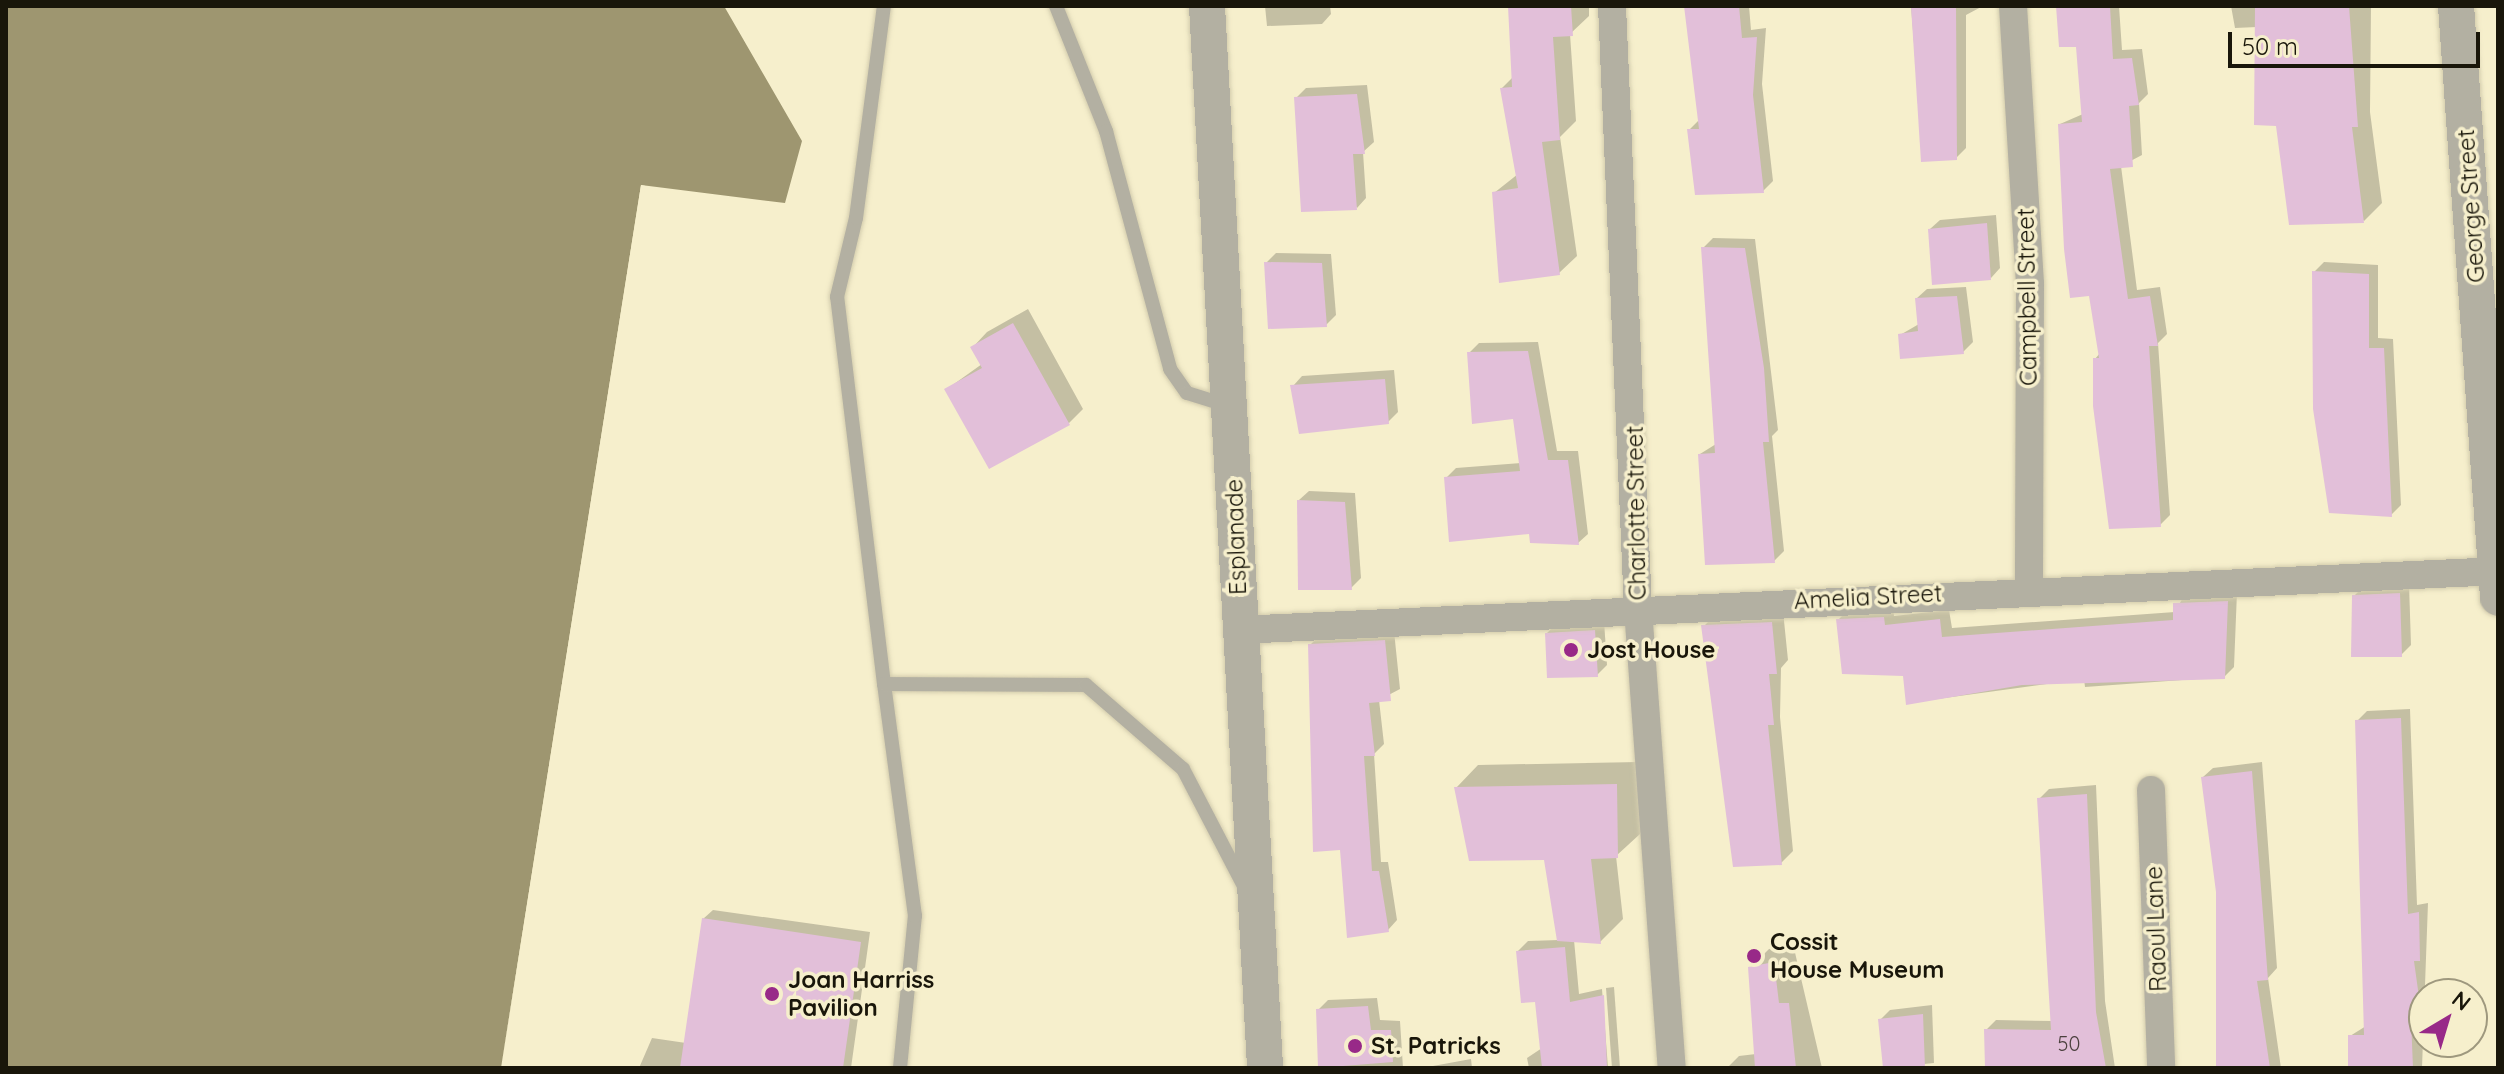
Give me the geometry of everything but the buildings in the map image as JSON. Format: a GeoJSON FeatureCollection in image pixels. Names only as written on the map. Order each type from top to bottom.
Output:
{"type":"FeatureCollection","features":[{"type":"Feature","properties":{"kind":"street","name":"Esplanade"},"geometry":{"type":"LineString","coordinates":[[1207,6],[1265,1068]]}},
{"type":"Feature","properties":{"kind":"street","name":"Charlotte Street"},"geometry":{"type":"LineString","coordinates":[[1612,6],[1638,609],[1672,1068]]}},
{"type":"Feature","properties":{"kind":"street","name":"Campbell Street"},"geometry":{"type":"LineString","coordinates":[[2013,6],[2030,284],[2029,589]]}},
{"type":"Feature","properties":{"kind":"street","name":"George Street"},"geometry":{"type":"LineString","coordinates":[[2456,6],[2498,580]]}},
{"type":"Feature","properties":{"kind":"street","name":"Amelia Street"},"geometry":{"type":"LineString","coordinates":[[1239,630],[2029,589],[2498,580]]}},
{"type":"Feature","properties":{"kind":"street","name":"Raoul Lane"},"geometry":{"type":"LineString","coordinates":[[2151,790],[2161,1068]]}},
{"type":"Feature","properties":{"kind":"lane"},"geometry":{"type":"LineString","coordinates":[[884,6],[856,218],[837,297],[915,916],[900,1068]]}},
{"type":"Feature","properties":{"kind":"lane"},"geometry":{"type":"LineString","coordinates":[[1056,6],[1106,131],[1170,369],[1187,393],[1215,407],[1231,406]]}},
{"type":"Feature","properties":{"kind":"lane"},"geometry":{"type":"LineString","coordinates":[[884,684],[1086,685],[1183,769],[1257,912]]}},
{"type":"Feature","properties":{"kind":"shaded area"},"geometry":{"type":"Polygon","coordinates":[[[6,6],[724,6],[802,141],[785,203],[641,185],[501,1068],[6,1068],[6,6]]]}},
{"type":"Feature","properties":{"kind":"pier"},"geometry":{"type":"Polygon","coordinates":[[[641,185],[686,195],[645,189],[501,1068],[641,185]]]}},
{"type":"Feature","properties":{"kind":"place","name":"Jost House"},"geometry":{"type":"Point","coordinates":[1571,650]}},
{"type":"Feature","properties":{"kind":"place","name":"Cossit House Museum"},"geometry":{"type":"Point","coordinates":[1754,956]}},
{"type":"Feature","properties":{"kind":"place","name":"Joan Harriss Pavilion"},"geometry":{"type":"Point","coordinates":[772,994]}},
{"type":"Feature","properties":{"kind":"place","name":"St. Patricks"},"geometry":{"type":"Point","coordinates":[1355,1046]}}]}
